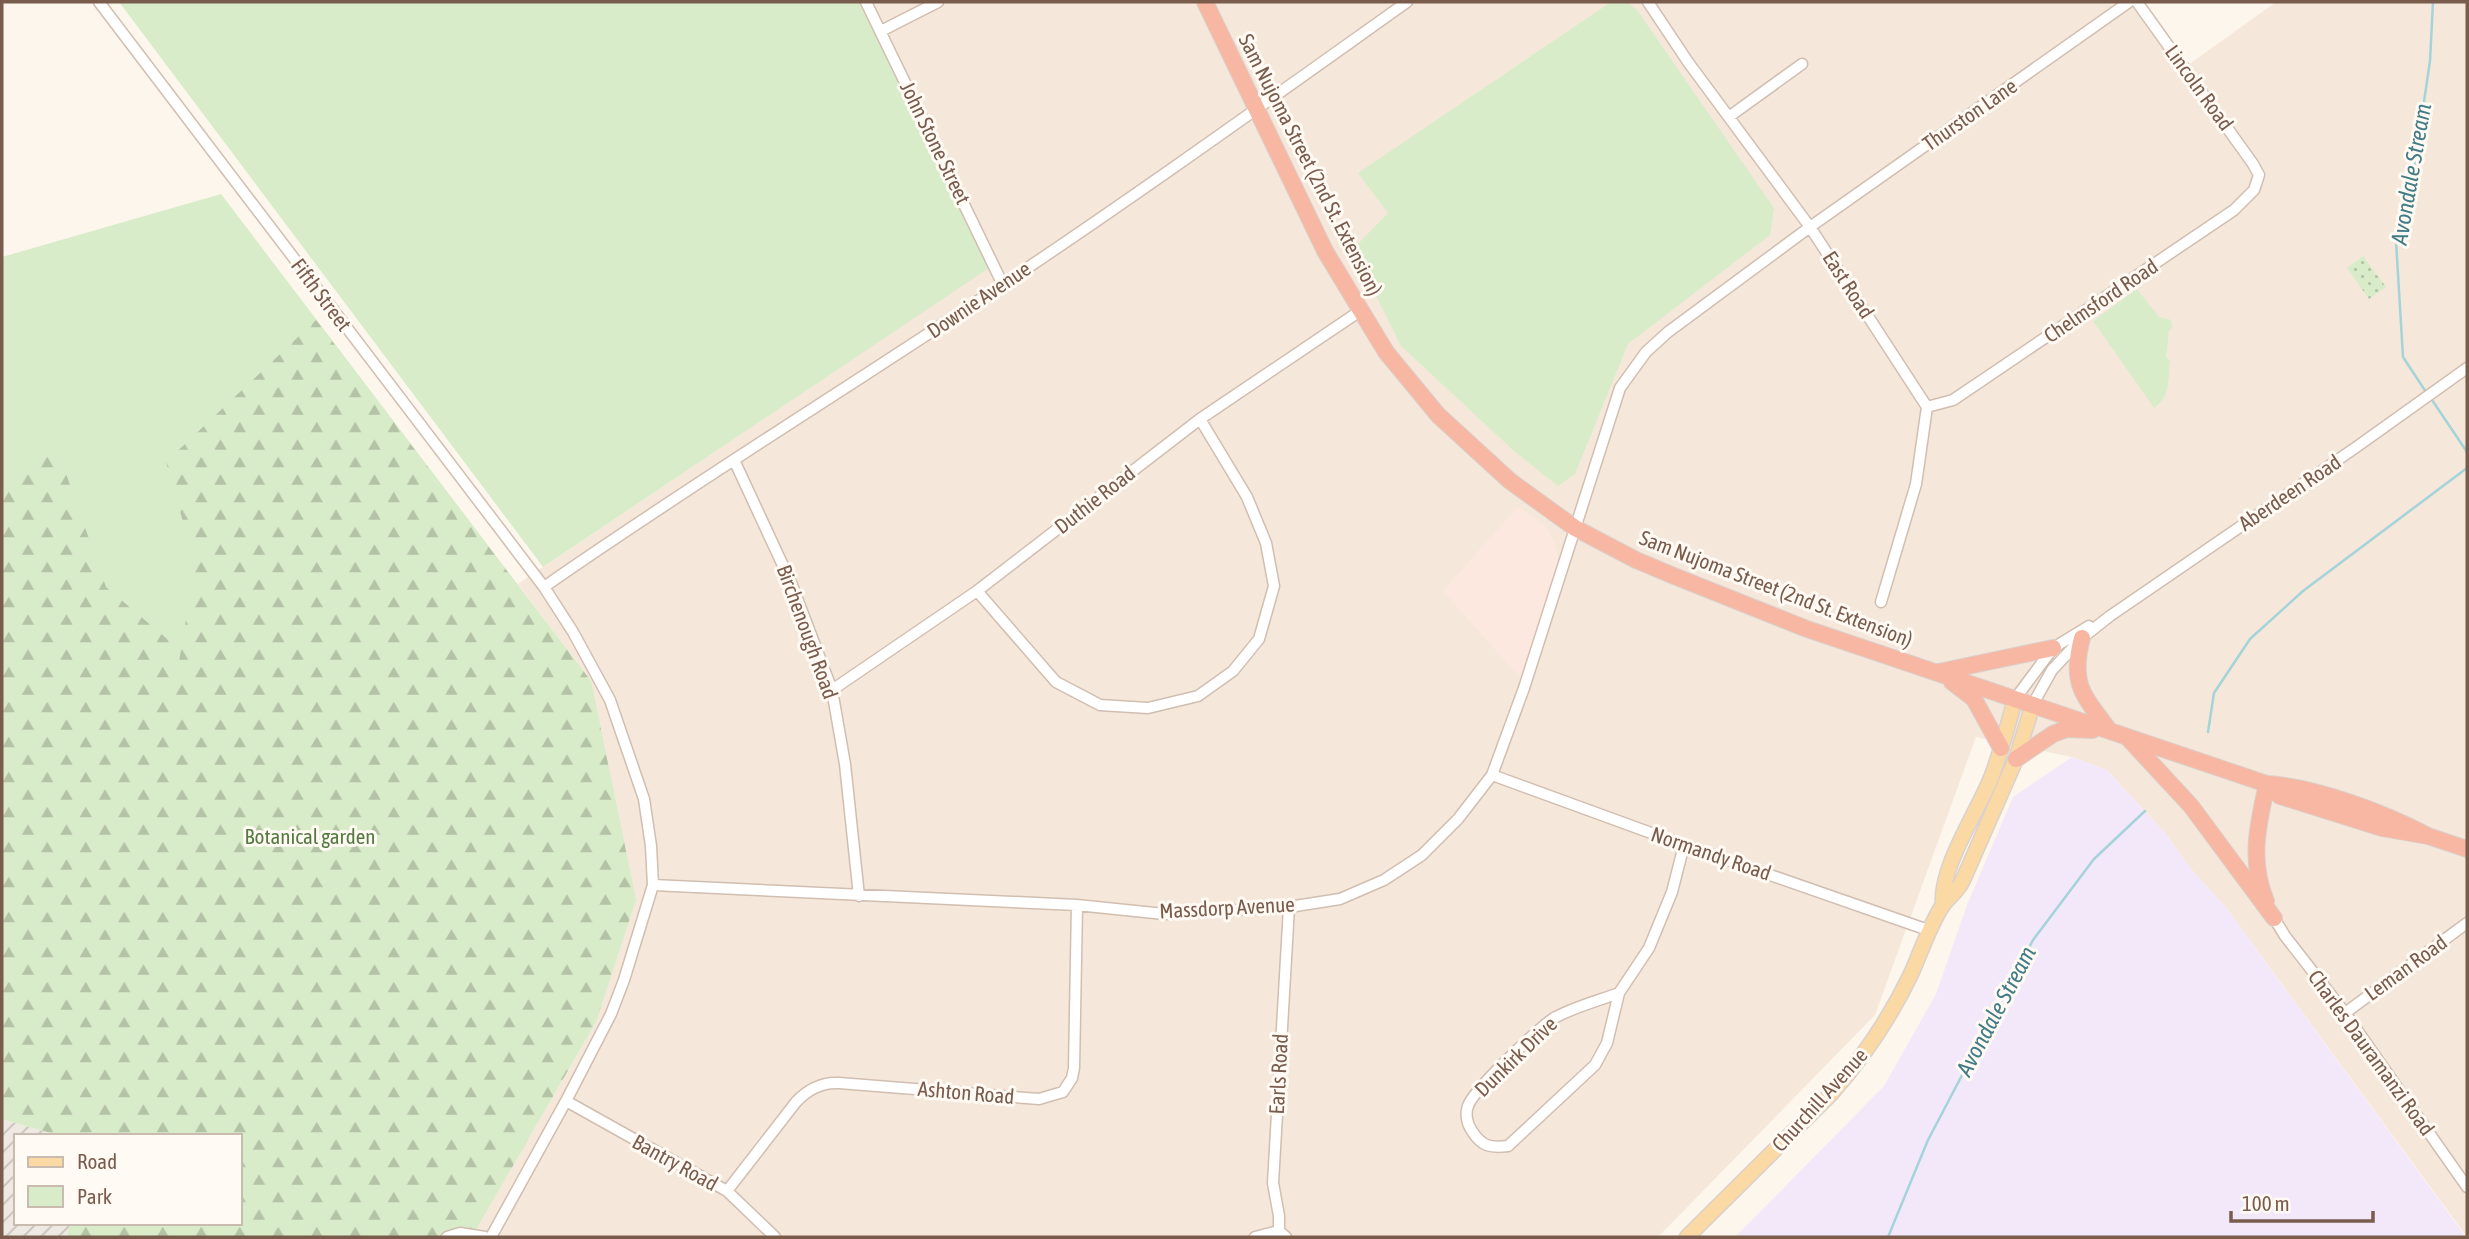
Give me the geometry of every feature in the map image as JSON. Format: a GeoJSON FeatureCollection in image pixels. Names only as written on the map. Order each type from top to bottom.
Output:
{"type":"FeatureCollection","features":[{"type":"Feature","properties":{"kind":"highway","name":"Sam Nujoma Street (2nd St. Extension)"},"geometry":{"type":"LineString","coordinates":[[1205,2],[1325,251],[1386,352],[1438,415],[1510,481],[1575,528],[1636,560],[1807,629],[2267,784],[2280,796],[2382,828],[2428,836],[2467,849]]}},
{"type":"Feature","properties":{"kind":"highway"},"geometry":{"type":"LineString","coordinates":[[2082,638],[2076,663],[2080,686],[2085,698],[2109,730]]}},
{"type":"Feature","properties":{"kind":"highway"},"geometry":{"type":"LineString","coordinates":[[1938,672],[2053,648]]}},
{"type":"Feature","properties":{"kind":"highway"},"geometry":{"type":"LineString","coordinates":[[1938,672],[1974,699],[2001,748]]}},
{"type":"Feature","properties":{"kind":"highway"},"geometry":{"type":"LineString","coordinates":[[2016,759],[2053,734],[2066,729],[2109,730]]}},
{"type":"Feature","properties":{"kind":"highway"},"geometry":{"type":"LineString","coordinates":[[2126,736],[2191,806],[2274,918]]}},
{"type":"Feature","properties":{"kind":"highway"},"geometry":{"type":"LineString","coordinates":[[2267,784],[2255,849],[2258,880],[2274,918]]}},
{"type":"Feature","properties":{"kind":"main road","name":"Churchill Avenue"},"geometry":{"type":"LineString","coordinates":[[1943,904],[1942,893],[1948,874],[1991,779],[2015,699]]}},
{"type":"Feature","properties":{"kind":"main road","name":"Churchill Avenue"},"geometry":{"type":"LineString","coordinates":[[1688,1237],[1851,1071],[1884,1023],[1943,904],[1957,892],[1963,880],[2016,759],[2033,704]]}},
{"type":"Feature","properties":{"kind":"street","name":"Fifth Street"},"geometry":{"type":"LineString","coordinates":[[99,2],[544,587],[573,632],[610,700],[644,799],[653,885]]}},
{"type":"Feature","properties":{"kind":"street","name":"John Stone Street"},"geometry":{"type":"LineString","coordinates":[[866,2],[1003,285]]}},
{"type":"Feature","properties":{"kind":"street"},"geometry":{"type":"LineString","coordinates":[[881,31],[938,2]]}},
{"type":"Feature","properties":{"kind":"street","name":"Downie Avenue"},"geometry":{"type":"LineString","coordinates":[[544,587],[643,518],[1003,285],[1257,110],[1407,2]]}},
{"type":"Feature","properties":{"kind":"street","name":"East Road"},"geometry":{"type":"LineString","coordinates":[[1648,2],[1688,62],[1810,227],[1927,407]]}},
{"type":"Feature","properties":{"kind":"street","name":"Thurston Lane"},"geometry":{"type":"LineString","coordinates":[[1575,528],[1620,388],[1646,352],[1668,331],[1810,227],[2129,2]]}},
{"type":"Feature","properties":{"kind":"street","name":"Lincoln Road"},"geometry":{"type":"LineString","coordinates":[[2137,2],[2232,133],[2259,175]]}},
{"type":"Feature","properties":{"kind":"street"},"geometry":{"type":"LineString","coordinates":[[1730,116],[1802,64]]}},
{"type":"Feature","properties":{"kind":"street","name":"Chelmsford Road"},"geometry":{"type":"LineString","coordinates":[[1927,407],[1953,400],[2234,210],[2253,190],[2259,175]]}},
{"type":"Feature","properties":{"kind":"street","name":"Duthie Road"},"geometry":{"type":"LineString","coordinates":[[832,690],[977,591],[1200,419],[1360,311]]}},
{"type":"Feature","properties":{"kind":"street","name":"Aberdeen Road"},"geometry":{"type":"LineString","coordinates":[[2033,704],[2052,670],[2082,638],[2110,616],[2356,448],[2463,371]]}},
{"type":"Feature","properties":{"kind":"street"},"geometry":{"type":"LineString","coordinates":[[1881,602],[1916,484],[1927,407]]}},
{"type":"Feature","properties":{"kind":"street"},"geometry":{"type":"LineString","coordinates":[[977,591],[1055,681],[1100,705],[1149,709],[1198,696],[1233,671],[1259,639],[1273,586],[1266,543],[1247,497],[1200,419]]}},
{"type":"Feature","properties":{"kind":"street","name":"Birchenough Road"},"geometry":{"type":"LineString","coordinates":[[734,460],[792,585],[832,690],[845,764],[859,896]]}},
{"type":"Feature","properties":{"kind":"street","name":"Massdorp Avenue"},"geometry":{"type":"LineString","coordinates":[[653,885],[1077,905],[1164,914],[1289,907],[1340,899],[1384,880],[1412,861],[1458,820],[1492,775],[1524,688],[1575,528]]}},
{"type":"Feature","properties":{"kind":"street","name":"Aberdeen Road"},"geometry":{"type":"LineString","coordinates":[[2015,699],[2053,648],[2110,616]]}},
{"type":"Feature","properties":{"kind":"street","name":"Normandy Road"},"geometry":{"type":"LineString","coordinates":[[1492,775],[1931,930]]}},
{"type":"Feature","properties":{"kind":"street","name":"Dunkirk Drive"},"geometry":{"type":"LineString","coordinates":[[1619,993],[1571,1009],[1551,1020],[1479,1089],[1468,1105],[1466,1120],[1472,1132],[1482,1142],[1492,1148],[1508,1146],[1595,1065],[1607,1043],[1619,993],[1649,948],[1672,892],[1684,845]]}},
{"type":"Feature","properties":{"kind":"street"},"geometry":{"type":"LineString","coordinates":[[491,1237],[597,1043],[620,992],[653,885]]}},
{"type":"Feature","properties":{"kind":"street","name":"Ashton Road"},"geometry":{"type":"LineString","coordinates":[[727,1191],[796,1102],[804,1093],[820,1085],[839,1083],[1039,1099],[1063,1092],[1072,1078],[1074,1068],[1077,905]]}},
{"type":"Feature","properties":{"kind":"street","name":"Earls Road"},"geometry":{"type":"LineString","coordinates":[[1282,1234],[1273,1183],[1289,907]]}},
{"type":"Feature","properties":{"kind":"street","name":"Charles Dauramanzi Road"},"geometry":{"type":"LineString","coordinates":[[2274,918],[2466,1181]]}},
{"type":"Feature","properties":{"kind":"street","name":"Leman Road"},"geometry":{"type":"LineString","coordinates":[[2345,1013],[2467,923]]}},
{"type":"Feature","properties":{"kind":"street","name":"Bantry Road"},"geometry":{"type":"LineString","coordinates":[[566,1101],[727,1191],[775,1237]]}},
{"type":"Feature","properties":{"kind":"street"},"geometry":{"type":"LineString","coordinates":[[447,1237],[460,1233],[485,1237]]}},
{"type":"Feature","properties":{"kind":"street"},"geometry":{"type":"LineString","coordinates":[[1255,1237],[1282,1234]]}},
{"type":"Feature","properties":{"kind":"shaded area"},"geometry":{"type":"Polygon","coordinates":[[[859,2],[2141,2],[2188,65],[2276,2],[2467,2],[2467,1237],[2227,909],[2191,869],[2165,833],[2107,770],[2072,757],[1976,737],[1875,1015],[1658,1237],[472,1237],[596,1022],[591,681],[518,584],[991,266],[859,2]]]}},
{"type":"Feature","properties":{"kind":"shaded area"},"geometry":{"type":"Polygon","coordinates":[[[1518,507],[1549,531],[1559,565],[1520,677],[1443,591],[1518,507]]]}},
{"type":"Feature","properties":{"kind":"shaded area"},"geometry":{"type":"Polygon","coordinates":[[[2072,757],[2107,770],[2165,833],[2191,869],[2227,909],[2466,1237],[1735,1237],[1884,1086],[1936,994],[1967,905],[2013,797],[2072,757]]]}},
{"type":"Feature","properties":{"kind":"shaded area"},"geometry":{"type":"Polygon","coordinates":[[[2,1119],[54,1134],[14,1134],[14,1225],[70,1225],[67,1237],[2,1237],[2,1119]]]}},
{"type":"Feature","properties":{"kind":"green space"},"geometry":{"type":"Polygon","coordinates":[[[119,2],[859,2],[992,266],[543,567],[119,2]]]}},
{"type":"Feature","properties":{"kind":"green space"},"geometry":{"type":"Polygon","coordinates":[[[1611,2],[1627,2],[1637,10],[1774,208],[1770,235],[1628,344],[1575,474],[1558,486],[1514,451],[1401,346],[1353,249],[1388,213],[1358,173],[1611,2]]]}},
{"type":"Feature","properties":{"kind":"green space","name":"Botanical garden"},"geometry":{"type":"Polygon","coordinates":[[[221,194],[591,681],[636,900],[471,1237],[67,1237],[70,1225],[242,1225],[242,1134],[54,1134],[2,1119],[2,257],[221,194]]]}},
{"type":"Feature","properties":{"kind":"green space"},"geometry":{"type":"Polygon","coordinates":[[[2363,256],[2386,287],[2369,299],[2347,268],[2363,256]]]}},
{"type":"Feature","properties":{"kind":"green space"},"geometry":{"type":"Polygon","coordinates":[[[2137,289],[2159,317],[2171,320],[2166,358],[2170,360],[2168,387],[2154,408],[2093,321],[2137,289]]]}},
{"type":"Feature","properties":{"kind":"green space","name":"Botanical garden"},"geometry":{"type":"Polygon","coordinates":[[[316,320],[591,681],[636,900],[596,1022],[472,1237],[67,1237],[70,1225],[242,1225],[242,1134],[54,1134],[2,1119],[2,475],[58,451],[106,587],[173,644],[178,668],[195,564],[166,462],[316,320]]]}},
{"type":"Feature","properties":{"kind":"waterway","name":"Avondale Stream"},"geometry":{"type":"LineString","coordinates":[[2426,392],[2403,357],[2396,241],[2408,210],[2430,61],[2433,2]]}},
{"type":"Feature","properties":{"kind":"waterway","name":"Avondale Stream"},"geometry":{"type":"LineString","coordinates":[[2430,397],[2467,452]]}},
{"type":"Feature","properties":{"kind":"waterway","name":"Avondale Stream"},"geometry":{"type":"LineString","coordinates":[[2208,732],[2214,693],[2250,639],[2303,591],[2467,468]]}},
{"type":"Feature","properties":{"kind":"waterway","name":"Avondale Stream"},"geometry":{"type":"LineString","coordinates":[[1888,1237],[1928,1140],[2033,940],[2094,859],[2145,811]]}}]}
